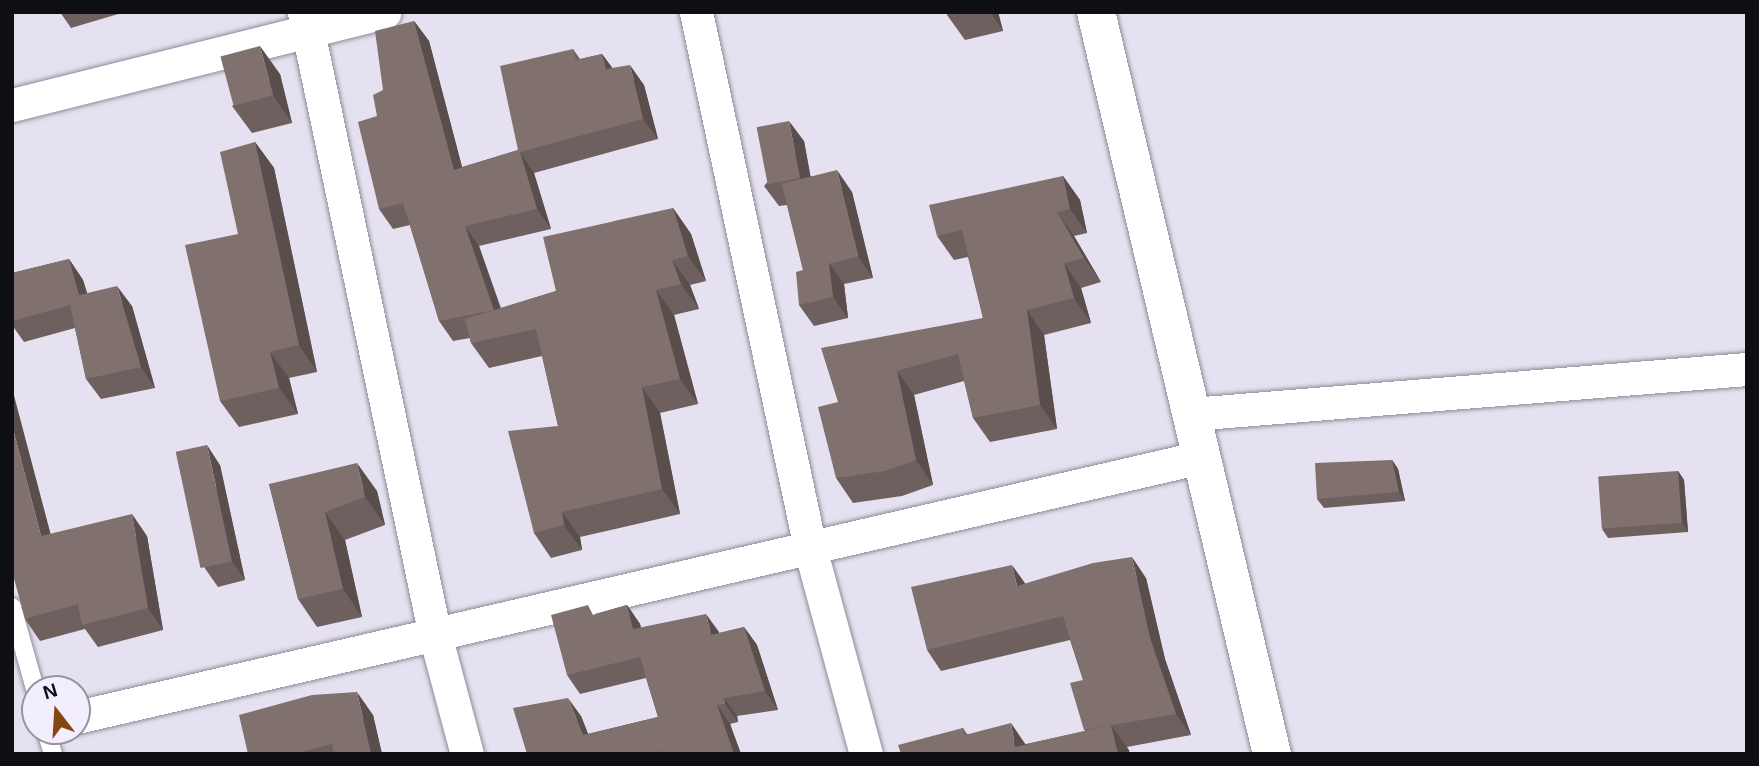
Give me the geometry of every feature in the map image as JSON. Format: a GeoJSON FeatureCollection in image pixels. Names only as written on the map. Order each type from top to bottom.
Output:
{"type":"FeatureCollection","features":[{"type":"Feature","properties":{"kind":"street"},"geometry":{"type":"LineString","coordinates":[[12,105],[306,21],[385,12]]}},
{"type":"Feature","properties":{"kind":"street"},"geometry":{"type":"LineString","coordinates":[[696,12],[810,548],[866,754]]}},
{"type":"Feature","properties":{"kind":"street"},"geometry":{"type":"LineString","coordinates":[[1096,12],[1272,754]]}},
{"type":"Feature","properties":{"kind":"street"},"geometry":{"type":"LineString","coordinates":[[306,21],[434,631],[467,754]]}},
{"type":"Feature","properties":{"kind":"street"},"geometry":{"type":"LineString","coordinates":[[1191,414],[1747,369]]}},
{"type":"Feature","properties":{"kind":"street"},"geometry":{"type":"LineString","coordinates":[[91,714],[434,631],[810,548],[1201,457]]}},
{"type":"Feature","properties":{"kind":"lane"},"geometry":{"type":"LineString","coordinates":[[12,607],[31,675]]}},
{"type":"Feature","properties":{"kind":"building"},"geometry":{"type":"Polygon","coordinates":[[[414,21],[454,170],[518,150],[500,66],[573,49],[576,60],[602,54],[606,69],[630,65],[643,119],[520,152],[537,209],[465,226],[494,310],[439,321],[403,203],[379,209],[358,122],[377,116],[373,95],[383,90],[375,31],[414,21]]]}},
{"type":"Feature","properties":{"kind":"building"},"geometry":{"type":"Polygon","coordinates":[[[260,46],[273,95],[234,106],[220,57],[260,46]]]}},
{"type":"Feature","properties":{"kind":"building"},"geometry":{"type":"Polygon","coordinates":[[[789,121],[800,178],[768,184],[757,127],[789,121]]]}},
{"type":"Feature","properties":{"kind":"building"},"geometry":{"type":"Polygon","coordinates":[[[255,142],[299,345],[270,352],[279,388],[220,401],[185,245],[238,234],[220,152],[255,142]]]}},
{"type":"Feature","properties":{"kind":"building"},"geometry":{"type":"Polygon","coordinates":[[[837,170],[859,256],[803,270],[782,184],[837,170]]]}},
{"type":"Feature","properties":{"kind":"building"},"geometry":{"type":"Polygon","coordinates":[[[1063,176],[1070,209],[1057,212],[1084,258],[1064,263],[1074,298],[1027,310],[1040,405],[973,418],[958,354],[897,371],[916,460],[885,471],[836,478],[818,407],[838,402],[821,348],[983,318],[962,230],[937,236],[929,205],[1063,176]]]}},
{"type":"Feature","properties":{"kind":"building"},"geometry":{"type":"Polygon","coordinates":[[[673,208],[688,256],[672,260],[681,284],[656,290],[680,379],[642,387],[662,489],[562,512],[564,525],[534,533],[508,431],[558,426],[536,329],[471,343],[465,319],[556,291],[543,237],[673,208]]]}},
{"type":"Feature","properties":{"kind":"building"},"geometry":{"type":"Polygon","coordinates":[[[69,259],[79,295],[117,286],[141,367],[86,379],[70,305],[12,321],[12,273],[69,259]]]}},
{"type":"Feature","properties":{"kind":"building"},"geometry":{"type":"Polygon","coordinates":[[[829,263],[833,297],[799,305],[796,272],[829,263]]]}},
{"type":"Feature","properties":{"kind":"building"},"geometry":{"type":"Polygon","coordinates":[[[12,425],[41,536],[132,514],[148,608],[82,625],[78,604],[25,619],[12,571],[12,425]]]}},
{"type":"Feature","properties":{"kind":"building"},"geometry":{"type":"Polygon","coordinates":[[[207,445],[232,561],[200,568],[176,452],[207,445]]]}},
{"type":"Feature","properties":{"kind":"building"},"geometry":{"type":"Polygon","coordinates":[[[1392,460],[1399,492],[1317,499],[1315,463],[1392,460]]]}},
{"type":"Feature","properties":{"kind":"building"},"geometry":{"type":"Polygon","coordinates":[[[357,463],[365,497],[325,512],[343,589],[298,599],[269,484],[357,463]]]}},
{"type":"Feature","properties":{"kind":"building"},"geometry":{"type":"Polygon","coordinates":[[[1678,471],[1682,523],[1602,528],[1598,477],[1678,471]]]}},
{"type":"Feature","properties":{"kind":"building"},"geometry":{"type":"Polygon","coordinates":[[[1132,557],[1150,638],[1176,714],[1084,730],[1070,683],[1083,680],[1063,616],[927,650],[911,587],[1012,565],[1017,586],[1093,563],[1132,557]]]}},
{"type":"Feature","properties":{"kind":"building"},"geometry":{"type":"Polygon","coordinates":[[[588,605],[593,615],[627,605],[633,629],[706,614],[711,635],[744,627],[765,691],[724,698],[725,704],[717,705],[734,754],[660,754],[660,751],[647,754],[527,754],[513,708],[568,698],[583,735],[658,717],[640,657],[567,675],[551,615],[588,605]]]}},
{"type":"Feature","properties":{"kind":"building"},"geometry":{"type":"Polygon","coordinates":[[[357,692],[371,754],[334,754],[332,744],[294,754],[248,754],[239,715],[312,695],[357,692]]]}},
{"type":"Feature","properties":{"kind":"building"},"geometry":{"type":"Polygon","coordinates":[[[1011,723],[1015,747],[1111,725],[1118,754],[901,754],[898,745],[963,728],[965,735],[1011,723]]]}}]}
